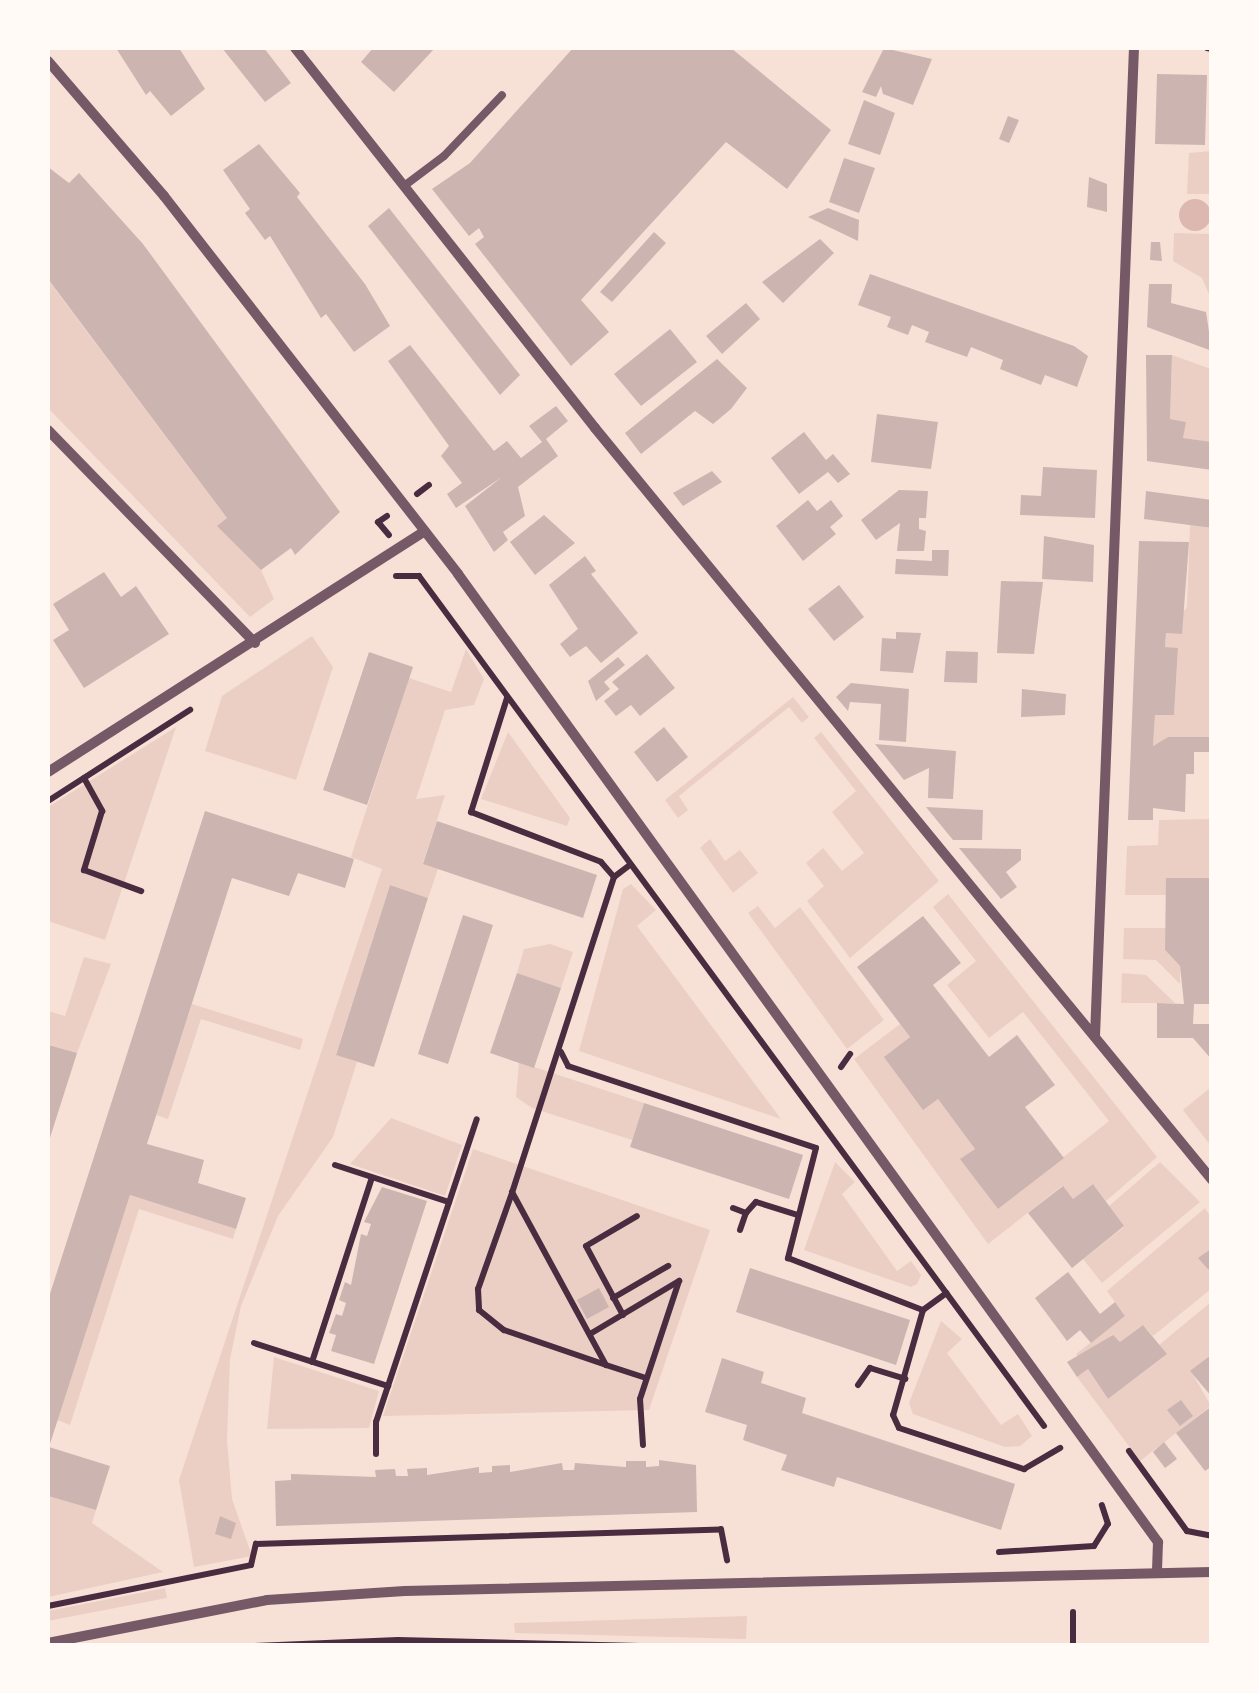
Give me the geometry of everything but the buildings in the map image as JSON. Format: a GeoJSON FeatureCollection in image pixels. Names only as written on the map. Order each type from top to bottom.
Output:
{"type":"FeatureCollection","features":[{"type":"Feature","properties":{"kind":"street"},"geometry":{"type":"LineString","coordinates":[[294,48],[1212,1180]]}},
{"type":"Feature","properties":{"kind":"street"},"geometry":{"type":"LineString","coordinates":[[1096,1037],[1134,48]]}},
{"type":"Feature","properties":{"kind":"street"},"geometry":{"type":"LineString","coordinates":[[48,61],[164,196],[425,532],[1158,1542],[1157,1573]]}},
{"type":"Feature","properties":{"kind":"street"},"geometry":{"type":"LineString","coordinates":[[48,430],[255,644]]}},
{"type":"Feature","properties":{"kind":"street"},"geometry":{"type":"LineString","coordinates":[[48,772],[255,644],[425,532]]}},
{"type":"Feature","properties":{"kind":"street"},"geometry":{"type":"LineString","coordinates":[[48,1643],[266,1600],[1212,1572]]}},
{"type":"Feature","properties":{"kind":"lane"},"geometry":{"type":"LineString","coordinates":[[404,186],[444,156],[502,95]]}},
{"type":"Feature","properties":{"kind":"path"},"geometry":{"type":"LineString","coordinates":[[389,576],[419,576],[1071,1463]]}},
{"type":"Feature","properties":{"kind":"path"},"geometry":{"type":"LineString","coordinates":[[507,698],[471,812],[602,862],[614,877]]}},
{"type":"Feature","properties":{"kind":"path"},"geometry":{"type":"LineString","coordinates":[[48,801],[86,781],[199,704]]}},
{"type":"Feature","properties":{"kind":"path"},"geometry":{"type":"LineString","coordinates":[[74,759],[102,812],[84,870],[141,891]]}},
{"type":"Feature","properties":{"kind":"path"},"geometry":{"type":"LineString","coordinates":[[630,865],[614,877],[478,1289],[479,1310],[504,1330],[646,1378]]}},
{"type":"Feature","properties":{"kind":"path"},"geometry":{"type":"LineString","coordinates":[[561,1046],[568,1066],[816,1148]]}},
{"type":"Feature","properties":{"kind":"path"},"geometry":{"type":"LineString","coordinates":[[841,1067],[850,1054]]}},
{"type":"Feature","properties":{"kind":"path"},"geometry":{"type":"LineString","coordinates":[[376,1454],[375,1427],[477,1119]]}},
{"type":"Feature","properties":{"kind":"path"},"geometry":{"type":"LineString","coordinates":[[831,1137],[816,1148],[788,1248],[794,1264],[923,1310]]}},
{"type":"Feature","properties":{"kind":"path"},"geometry":{"type":"LineString","coordinates":[[335,1164],[449,1202]]}},
{"type":"Feature","properties":{"kind":"path"},"geometry":{"type":"LineString","coordinates":[[312,1362],[372,1177]]}},
{"type":"Feature","properties":{"kind":"path"},"geometry":{"type":"LineString","coordinates":[[512,1192],[606,1365]]}},
{"type":"Feature","properties":{"kind":"path"},"geometry":{"type":"LineString","coordinates":[[740,1230],[746,1213],[756,1202],[798,1215]]}},
{"type":"Feature","properties":{"kind":"path"},"geometry":{"type":"LineString","coordinates":[[732,1208],[746,1213]]}},
{"type":"Feature","properties":{"kind":"path"},"geometry":{"type":"LineString","coordinates":[[622,1315],[586,1246],[637,1216]]}},
{"type":"Feature","properties":{"kind":"path"},"geometry":{"type":"LineString","coordinates":[[613,1298],[668,1266]]}},
{"type":"Feature","properties":{"kind":"path"},"geometry":{"type":"LineString","coordinates":[[590,1334],[680,1281],[640,1399],[643,1445]]}},
{"type":"Feature","properties":{"kind":"path"},"geometry":{"type":"LineString","coordinates":[[946,1293],[923,1310],[893,1415],[899,1428],[1024,1469],[1060,1448]]}},
{"type":"Feature","properties":{"kind":"path"},"geometry":{"type":"LineString","coordinates":[[254,1343],[388,1386]]}},
{"type":"Feature","properties":{"kind":"path"},"geometry":{"type":"LineString","coordinates":[[858,1385],[870,1368],[904,1380]]}},
{"type":"Feature","properties":{"kind":"path"},"geometry":{"type":"LineString","coordinates":[[1129,1452],[1195,1535],[1212,1536]]}},
{"type":"Feature","properties":{"kind":"path"},"geometry":{"type":"LineString","coordinates":[[994,1552],[1081,1550],[1107,1540],[1108,1524],[1092,1492]]}},
{"type":"Feature","properties":{"kind":"path"},"geometry":{"type":"LineString","coordinates":[[48,1606],[251,1566],[256,1544],[721,1530],[724,1560],[747,1560]]}},
{"type":"Feature","properties":{"kind":"path"},"geometry":{"type":"LineString","coordinates":[[1188,1542],[1195,1535]]}},
{"type":"Feature","properties":{"kind":"path"},"geometry":{"type":"LineString","coordinates":[[1073,1612],[1073,1645]]}},
{"type":"Feature","properties":{"kind":"path"},"geometry":{"type":"LineString","coordinates":[[254,1646],[398,1640],[640,1646]]}},
{"type":"Feature","properties":{"kind":"path"},"geometry":{"type":"LineString","coordinates":[[760,1646],[1094,1646]]}},
{"type":"Feature","properties":{"kind":"shaded area"},"geometry":{"type":"Polygon","coordinates":[[[1211,151],[1211,194],[1187,194],[1189,153],[1211,151]]]}},
{"type":"Feature","properties":{"kind":"shaded area"},"geometry":{"type":"Polygon","coordinates":[[[1195,199],[1206,204],[1211,215],[1206,226],[1195,231],[1184,226],[1179,215],[1184,204],[1195,199]]]}},
{"type":"Feature","properties":{"kind":"shaded area"},"geometry":{"type":"Polygon","coordinates":[[[1174,233],[1211,234],[1211,299],[1202,278],[1173,261],[1174,233]]]}},
{"type":"Feature","properties":{"kind":"shaded area"},"geometry":{"type":"Polygon","coordinates":[[[48,280],[227,518],[218,526],[261,570],[274,599],[250,617],[48,408],[48,280]]]}},
{"type":"Feature","properties":{"kind":"shaded area"},"geometry":{"type":"Polygon","coordinates":[[[1172,355],[1211,369],[1211,442],[1183,438],[1185,422],[1170,419],[1172,355]]]}},
{"type":"Feature","properties":{"kind":"shaded area"},"geometry":{"type":"Polygon","coordinates":[[[1190,525],[1211,528],[1211,737],[1168,737],[1153,746],[1155,715],[1174,715],[1178,649],[1165,647],[1166,633],[1187,607],[1190,525]]]}},
{"type":"Feature","properties":{"kind":"shaded area"},"geometry":{"type":"Polygon","coordinates":[[[312,636],[333,667],[296,780],[205,751],[222,696],[312,636]]]}},
{"type":"Feature","properties":{"kind":"shaded area"},"geometry":{"type":"Polygon","coordinates":[[[466,649],[484,679],[474,705],[445,710],[416,799],[445,795],[423,863],[438,869],[428,898],[390,885],[336,1054],[357,1062],[333,1137],[278,1216],[241,1306],[230,1359],[227,1440],[232,1499],[252,1556],[194,1567],[179,1480],[382,869],[351,857],[409,678],[451,692],[466,649]]]}},
{"type":"Feature","properties":{"kind":"shaded area"},"geometry":{"type":"Polygon","coordinates":[[[793,697],[809,717],[802,723],[789,707],[679,796],[688,810],[678,818],[665,800],[793,697]]]}},
{"type":"Feature","properties":{"kind":"shaded area"},"geometry":{"type":"Polygon","coordinates":[[[176,727],[105,940],[48,921],[48,807],[176,727]]]}},
{"type":"Feature","properties":{"kind":"shaded area"},"geometry":{"type":"Polygon","coordinates":[[[508,732],[570,818],[567,826],[481,799],[508,732]]]}},
{"type":"Feature","properties":{"kind":"shaded area"},"geometry":{"type":"Polygon","coordinates":[[[821,732],[939,881],[850,958],[807,901],[824,886],[806,863],[823,848],[842,871],[864,853],[832,812],[856,791],[814,738],[821,732]]]}},
{"type":"Feature","properties":{"kind":"shaded area"},"geometry":{"type":"Polygon","coordinates":[[[1211,779],[1211,878],[1167,878],[1166,895],[1125,895],[1127,846],[1158,845],[1159,820],[1209,819],[1211,779]]]}},
{"type":"Feature","properties":{"kind":"shaded area"},"geometry":{"type":"Polygon","coordinates":[[[710,839],[725,861],[740,850],[758,873],[733,893],[700,848],[710,839]]]}},
{"type":"Feature","properties":{"kind":"shaded area"},"geometry":{"type":"Polygon","coordinates":[[[631,884],[656,910],[637,926],[781,1119],[579,1051],[623,889],[631,884]]]}},
{"type":"Feature","properties":{"kind":"shaded area"},"geometry":{"type":"Polygon","coordinates":[[[948,894],[1157,1157],[1106,1201],[1093,1184],[1073,1199],[1062,1186],[988,1244],[854,1059],[900,1024],[910,1037],[885,1056],[938,1099],[975,1149],[961,1159],[998,1209],[1109,1121],[1023,1012],[989,1038],[947,985],[976,961],[933,907],[948,894]]]}},
{"type":"Feature","properties":{"kind":"shaded area"},"geometry":{"type":"Polygon","coordinates":[[[758,906],[775,928],[800,907],[884,1020],[847,1049],[748,913],[758,906]]]}},
{"type":"Feature","properties":{"kind":"shaded area"},"geometry":{"type":"Polygon","coordinates":[[[1124,928],[1166,928],[1165,950],[1180,966],[1180,984],[1156,960],[1123,959],[1124,928]]]}},
{"type":"Feature","properties":{"kind":"shaded area"},"geometry":{"type":"Polygon","coordinates":[[[550,944],[573,952],[561,988],[517,973],[524,949],[550,944]]]}},
{"type":"Feature","properties":{"kind":"shaded area"},"geometry":{"type":"Polygon","coordinates":[[[84,957],[111,964],[77,1053],[50,1045],[48,1051],[48,1011],[65,1016],[84,957]]]}},
{"type":"Feature","properties":{"kind":"shaded area"},"geometry":{"type":"Polygon","coordinates":[[[1122,973],[1146,975],[1175,1003],[1121,1003],[1122,973]]]}},
{"type":"Feature","properties":{"kind":"shaded area"},"geometry":{"type":"Polygon","coordinates":[[[192,1004],[303,1039],[300,1050],[201,1019],[168,1119],[156,1115],[192,1004]]]}},
{"type":"Feature","properties":{"kind":"shaded area"},"geometry":{"type":"Polygon","coordinates":[[[519,1062],[644,1103],[632,1140],[532,1108],[516,1097],[519,1062]]]}},
{"type":"Feature","properties":{"kind":"shaded area"},"geometry":{"type":"Polygon","coordinates":[[[1211,1087],[1211,1146],[1183,1110],[1211,1087]]]}},
{"type":"Feature","properties":{"kind":"shaded area"},"geometry":{"type":"Polygon","coordinates":[[[391,1118],[462,1145],[445,1196],[350,1164],[391,1118]]]}},
{"type":"Feature","properties":{"kind":"shaded area"},"geometry":{"type":"Polygon","coordinates":[[[473,1149],[710,1230],[649,1410],[383,1416],[473,1149]]]}},
{"type":"Feature","properties":{"kind":"shaded area"},"geometry":{"type":"Polygon","coordinates":[[[835,1162],[855,1182],[842,1194],[897,1271],[911,1261],[921,1275],[917,1284],[911,1287],[804,1250],[835,1162]]]}},
{"type":"Feature","properties":{"kind":"shaded area"},"geometry":{"type":"Polygon","coordinates":[[[1160,1162],[1200,1202],[1102,1283],[1083,1259],[1124,1227],[1109,1206],[1160,1162]]]}},
{"type":"Feature","properties":{"kind":"shaded area"},"geometry":{"type":"Polygon","coordinates":[[[130,1195],[236,1229],[233,1239],[139,1209],[70,1425],[57,1420],[130,1195]]]}},
{"type":"Feature","properties":{"kind":"shaded area"},"geometry":{"type":"Polygon","coordinates":[[[1205,1208],[1211,1217],[1211,1248],[1199,1258],[1211,1274],[1211,1289],[1153,1336],[1143,1325],[1120,1342],[1112,1335],[1081,1359],[1076,1354],[1125,1316],[1107,1291],[1205,1208]]]}},
{"type":"Feature","properties":{"kind":"shaded area"},"geometry":{"type":"Polygon","coordinates":[[[1211,1302],[1211,1354],[1191,1371],[1211,1406],[1140,1461],[1077,1377],[1088,1369],[1108,1399],[1166,1355],[1159,1345],[1211,1302]]]}},
{"type":"Feature","properties":{"kind":"shaded area"},"geometry":{"type":"Polygon","coordinates":[[[941,1321],[962,1339],[947,1353],[1001,1425],[1018,1414],[1032,1436],[1020,1446],[1005,1447],[913,1414],[909,1403],[941,1321]]]}},
{"type":"Feature","properties":{"kind":"shaded area"},"geometry":{"type":"Polygon","coordinates":[[[274,1357],[379,1391],[369,1428],[267,1429],[274,1357]]]}},
{"type":"Feature","properties":{"kind":"shaded area"},"geometry":{"type":"Polygon","coordinates":[[[48,1496],[96,1510],[92,1523],[163,1572],[48,1597],[48,1496]]]}},
{"type":"Feature","properties":{"kind":"shaded area"},"geometry":{"type":"Polygon","coordinates":[[[165,1588],[167,1598],[48,1621],[48,1611],[165,1588]]]}},
{"type":"Feature","properties":{"kind":"shaded area"},"geometry":{"type":"Polygon","coordinates":[[[747,1616],[746,1639],[515,1633],[514,1623],[747,1616]]]}}]}
